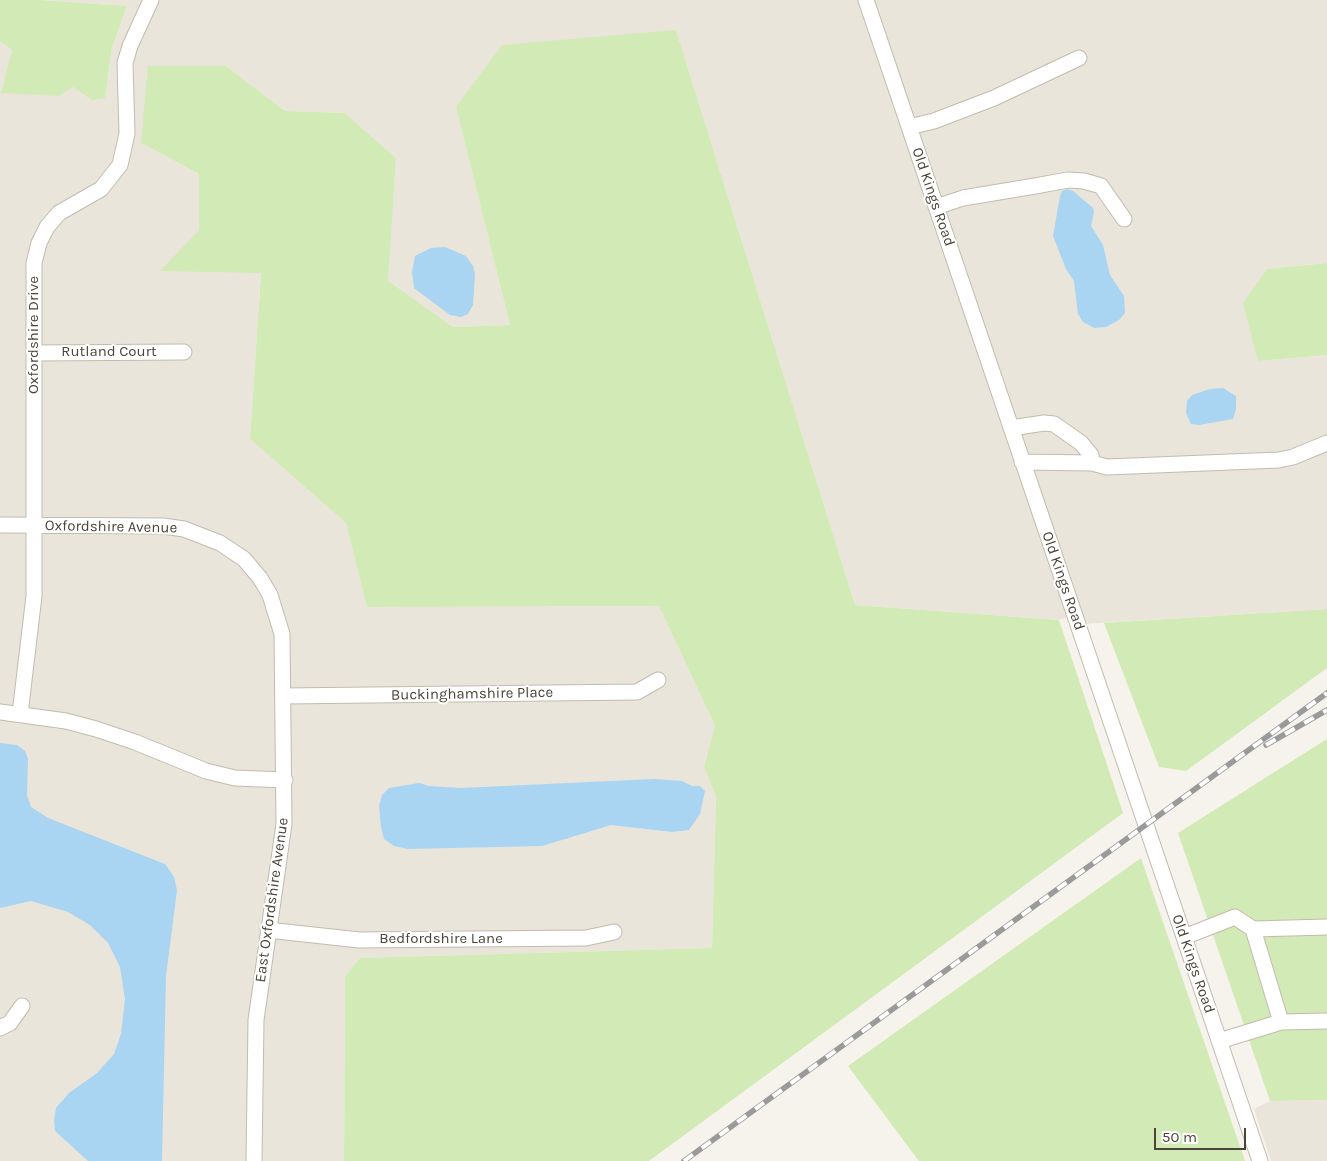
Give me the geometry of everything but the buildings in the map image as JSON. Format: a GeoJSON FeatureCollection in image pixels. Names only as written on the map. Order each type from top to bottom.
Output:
{"type":"FeatureCollection","features":[{"type":"Feature","properties":{"kind":"street","name":"Oxfordshire Drive"},"geometry":{"type":"LineString","coordinates":[[20,714],[31,629],[34,525],[34,263],[39,243],[47,227],[59,213],[101,189],[120,165],[128,134],[124,84],[125,63],[130,46],[151,0]]}},
{"type":"Feature","properties":{"kind":"street","name":"Old Kings Road"},"geometry":{"type":"LineString","coordinates":[[866,0],[1260,1161]]}},
{"type":"Feature","properties":{"kind":"street"},"geometry":{"type":"LineString","coordinates":[[909,127],[934,121],[994,98],[1079,58]]}},
{"type":"Feature","properties":{"kind":"street"},"geometry":{"type":"LineString","coordinates":[[936,206],[963,198],[1068,180],[1084,180],[1101,186],[1124,219]]}},
{"type":"Feature","properties":{"kind":"street","name":"Rutland Court"},"geometry":{"type":"LineString","coordinates":[[34,353],[184,352]]}},
{"type":"Feature","properties":{"kind":"street"},"geometry":{"type":"LineString","coordinates":[[1011,428],[1044,423],[1054,424],[1081,443],[1091,455],[1092,463]]}},
{"type":"Feature","properties":{"kind":"street"},"geometry":{"type":"LineString","coordinates":[[1022,462],[1092,463],[1107,467],[1279,460],[1293,458],[1327,443]]}},
{"type":"Feature","properties":{"kind":"street","name":"Oxfordshire Avenue"},"geometry":{"type":"LineString","coordinates":[[0,525],[163,526],[202,534],[244,559]]}},
{"type":"Feature","properties":{"kind":"street","name":"East Oxfordshire Avenue"},"geometry":{"type":"LineString","coordinates":[[244,559],[260,578],[277,614],[282,634],[285,780],[284,824],[256,1020],[254,1161]]}},
{"type":"Feature","properties":{"kind":"street","name":"Buckinghamshire Place"},"geometry":{"type":"LineString","coordinates":[[283,696],[637,692],[658,680]]}},
{"type":"Feature","properties":{"kind":"street"},"geometry":{"type":"LineString","coordinates":[[0,712],[66,721],[96,729],[135,742],[206,771],[235,778],[285,780]]}},
{"type":"Feature","properties":{"kind":"street"},"geometry":{"type":"LineString","coordinates":[[1184,936],[1235,917],[1253,929],[1327,927]]}},
{"type":"Feature","properties":{"kind":"street"},"geometry":{"type":"LineString","coordinates":[[1253,929],[1281,1022]]}},
{"type":"Feature","properties":{"kind":"street","name":"Bedfordshire Lane"},"geometry":{"type":"LineString","coordinates":[[268,930],[358,940],[586,938],[614,932]]}},
{"type":"Feature","properties":{"kind":"street"},"geometry":{"type":"LineString","coordinates":[[0,1028],[10,1023],[22,1006]]}},
{"type":"Feature","properties":{"kind":"street"},"geometry":{"type":"LineString","coordinates":[[1220,1041],[1281,1022],[1327,1021]]}},
{"type":"Feature","properties":{"kind":"shaded area"},"geometry":{"type":"Polygon","coordinates":[[[40,0],[859,0],[1069,617],[1059,620],[855,605],[676,30],[456,107],[510,325],[453,327],[387,281],[396,158],[345,113],[285,111],[226,66],[141,143],[199,174],[199,230],[261,272],[250,439],[346,523],[367,607],[659,606],[715,726],[704,765],[716,797],[712,948],[360,958],[345,976],[344,1161],[0,1161],[0,41],[12,50],[1,93],[73,87],[105,98],[112,48],[127,6],[40,0]]]}},
{"type":"Feature","properties":{"kind":"shaded area"},"geometry":{"type":"Polygon","coordinates":[[[874,0],[1327,0],[1327,263],[1267,269],[1258,361],[1327,355],[1327,609],[1084,624],[874,0]]]}},
{"type":"Feature","properties":{"kind":"shaded area"},"geometry":{"type":"Polygon","coordinates":[[[1327,1100],[1327,1161],[1271,1161],[1254,1109],[1270,1101],[1327,1100]]]}},
{"type":"Feature","properties":{"kind":"green space"},"geometry":{"type":"Polygon","coordinates":[[[0,0],[40,0],[127,6],[112,48],[105,98],[92,100],[73,87],[59,96],[1,93],[12,50],[0,41],[0,0]]]}},
{"type":"Feature","properties":{"kind":"green space"},"geometry":{"type":"Polygon","coordinates":[[[676,30],[855,605],[1059,620],[1123,813],[649,1161],[344,1161],[345,976],[360,958],[712,948],[716,797],[704,766],[715,726],[659,606],[367,607],[346,523],[250,439],[261,273],[160,271],[199,230],[199,174],[141,143],[148,66],[226,66],[285,111],[345,113],[396,158],[388,281],[453,327],[510,325],[456,107],[502,45],[676,30]]]}},
{"type":"Feature","properties":{"kind":"green space"},"geometry":{"type":"Polygon","coordinates":[[[1327,263],[1327,355],[1258,361],[1243,303],[1267,269],[1327,263]]]}},
{"type":"Feature","properties":{"kind":"green space"},"geometry":{"type":"Polygon","coordinates":[[[1327,609],[1327,668],[1186,771],[1159,767],[1104,623],[1327,609]]]}},
{"type":"Feature","properties":{"kind":"green space"},"geometry":{"type":"Polygon","coordinates":[[[1327,739],[1327,1100],[1270,1101],[1178,833],[1327,739]]]}},
{"type":"Feature","properties":{"kind":"green space"},"geometry":{"type":"Polygon","coordinates":[[[1141,858],[1245,1161],[919,1161],[848,1066],[1141,858]]]}},
{"type":"Feature","properties":{"kind":"water"},"geometry":{"type":"Polygon","coordinates":[[[1067,189],[1073,191],[1093,208],[1091,226],[1103,245],[1110,275],[1124,296],[1125,313],[1119,320],[1106,327],[1094,328],[1083,322],[1078,314],[1074,281],[1066,269],[1053,236],[1060,196],[1062,191],[1067,189]]]}},
{"type":"Feature","properties":{"kind":"water"},"geometry":{"type":"Polygon","coordinates":[[[445,247],[466,256],[473,266],[475,274],[473,305],[468,314],[461,317],[450,315],[414,288],[412,272],[415,256],[431,248],[445,247]]]}},
{"type":"Feature","properties":{"kind":"water"},"geometry":{"type":"Polygon","coordinates":[[[1223,388],[1236,396],[1236,409],[1233,419],[1199,425],[1191,424],[1186,413],[1187,401],[1192,395],[1210,389],[1223,388]]]}},
{"type":"Feature","properties":{"kind":"water"},"geometry":{"type":"Polygon","coordinates":[[[0,743],[17,745],[25,751],[28,759],[27,795],[31,807],[48,818],[165,864],[174,877],[177,890],[166,976],[162,1161],[88,1161],[55,1131],[56,1108],[69,1093],[97,1073],[114,1054],[121,1034],[125,999],[120,967],[108,943],[90,925],[68,912],[31,901],[0,908],[0,743]]]}},
{"type":"Feature","properties":{"kind":"water"},"geometry":{"type":"Polygon","coordinates":[[[654,779],[682,781],[692,786],[700,786],[705,791],[700,814],[689,830],[672,832],[611,825],[542,846],[408,849],[394,846],[384,839],[381,827],[379,806],[382,795],[389,788],[419,783],[429,786],[461,788],[654,779]]]}},
{"type":"Feature","properties":{"kind":"railway"},"geometry":{"type":"LineString","coordinates":[[684,1161],[1327,693]]}},
{"type":"Feature","properties":{"kind":"railway"},"geometry":{"type":"LineString","coordinates":[[1266,745],[1327,710]]}}]}
